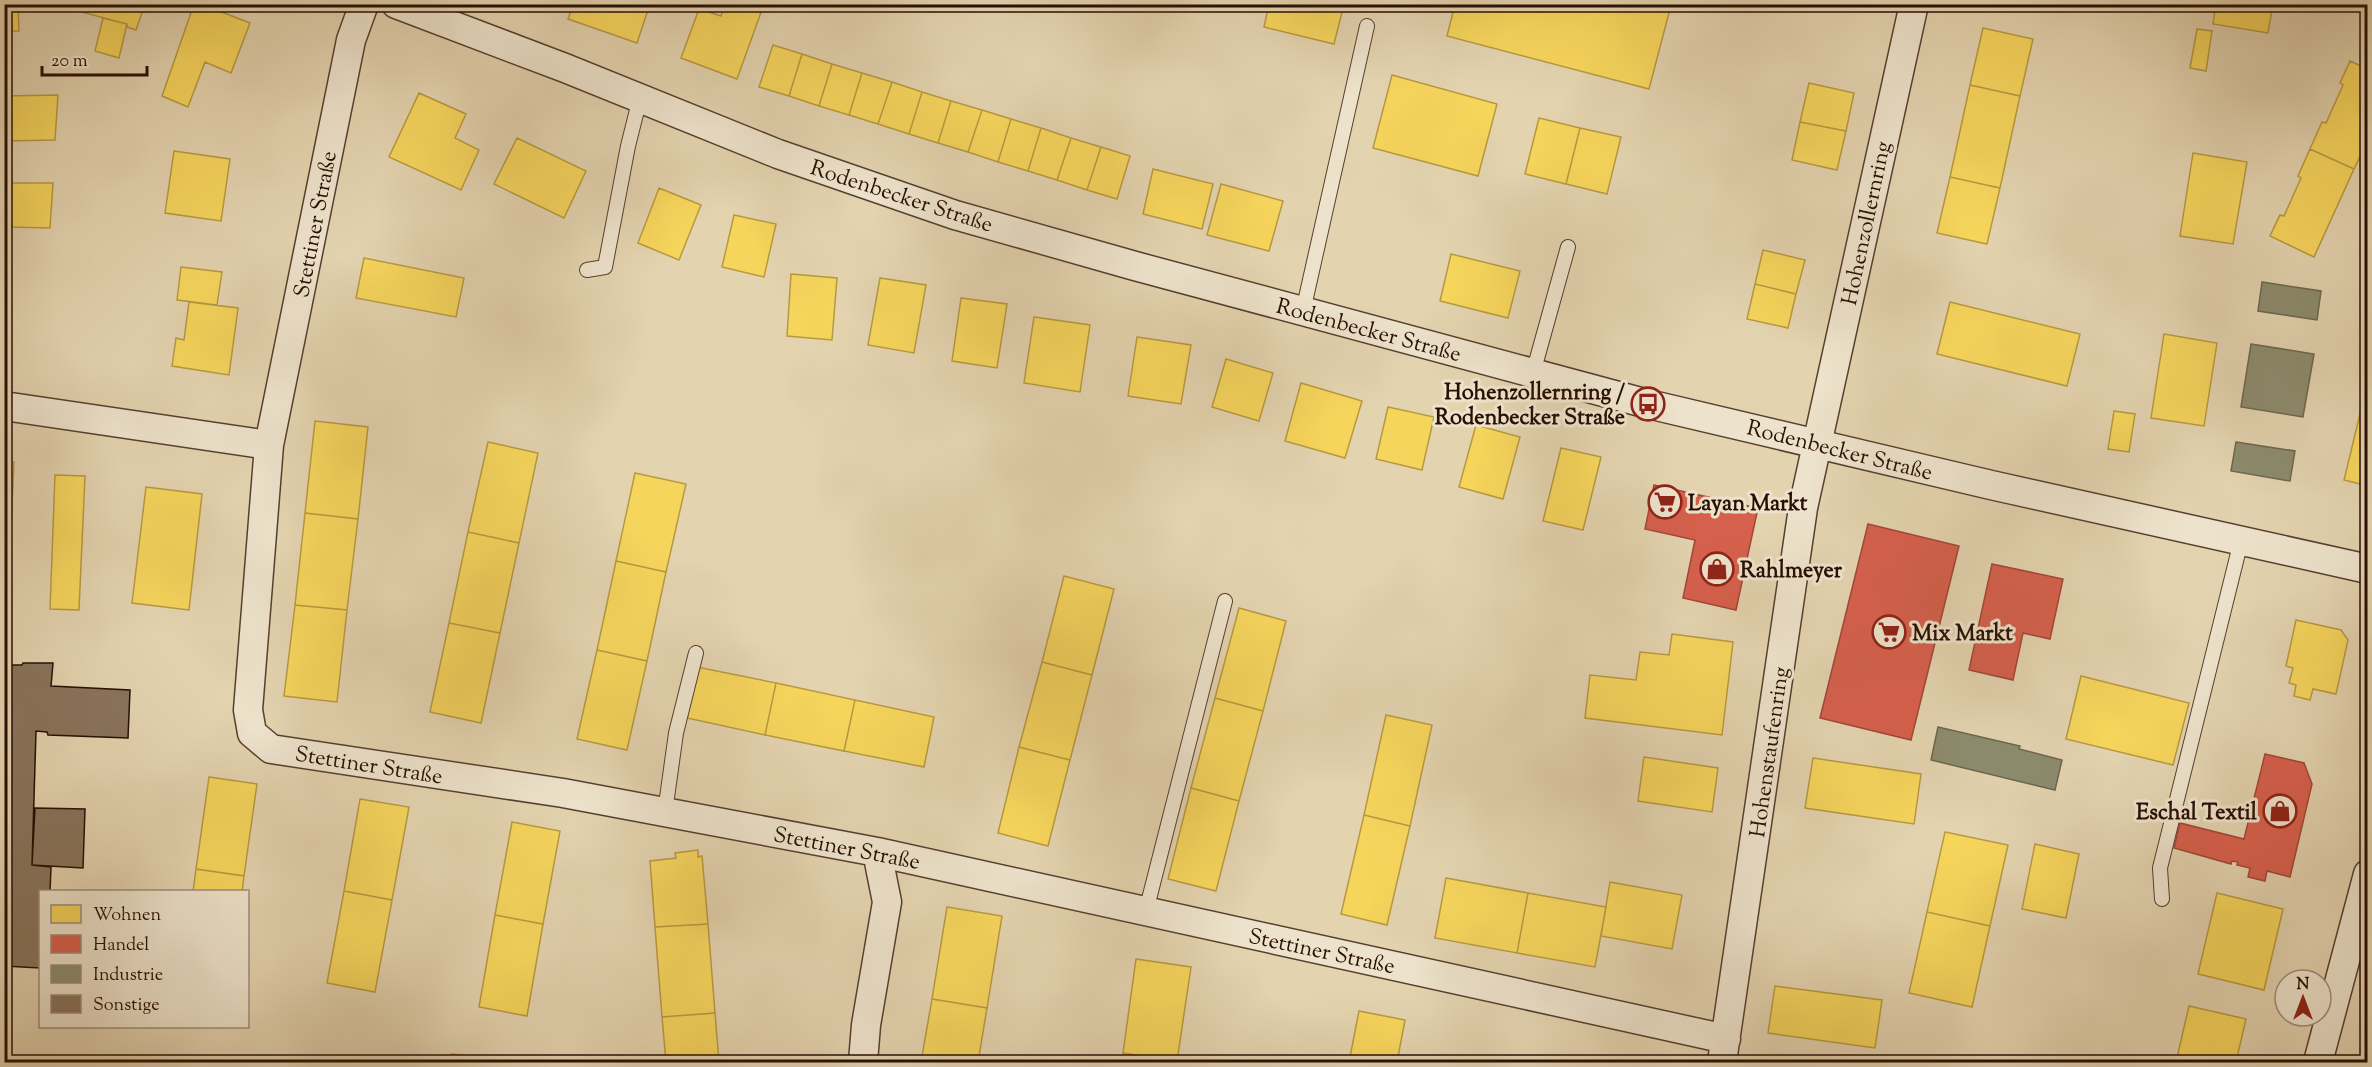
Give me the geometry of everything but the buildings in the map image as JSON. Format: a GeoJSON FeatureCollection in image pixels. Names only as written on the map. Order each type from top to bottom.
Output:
{"type":"FeatureCollection","features":[{"type":"Feature","properties":{"kind":"street","name":"Stettiner Straße"},"geometry":{"type":"LineString","coordinates":[[364,4],[351,40],[269,445],[248,710],[252,734],[271,749],[563,793],[877,852],[1146,911],[1724,1051]]}},
{"type":"Feature","properties":{"kind":"street","name":"Rodenbecker Straße"},"geometry":{"type":"LineString","coordinates":[[396,4],[778,154],[955,215],[1648,404],[1991,485],[2367,569]]}},
{"type":"Feature","properties":{"kind":"street","name":"Hohenzollernring"},"geometry":{"type":"LineString","coordinates":[[1816,442],[1914,4]]}},
{"type":"Feature","properties":{"kind":"street"},"geometry":{"type":"LineString","coordinates":[[4,406],[269,445]]}},
{"type":"Feature","properties":{"kind":"street","name":"Hohenstaufenring"},"geometry":{"type":"LineString","coordinates":[[1724,1051],[1803,508],[1816,442]]}},
{"type":"Feature","properties":{"kind":"street"},"geometry":{"type":"LineString","coordinates":[[863,1062],[866,1025],[887,902],[877,852]]}},
{"type":"Feature","properties":{"kind":"street"},"geometry":{"type":"LineString","coordinates":[[2318,1062],[2367,874]]}},
{"type":"Feature","properties":{"kind":"lane"},"geometry":{"type":"LineString","coordinates":[[1303,311],[1367,26]]}},
{"type":"Feature","properties":{"kind":"lane"},"geometry":{"type":"LineString","coordinates":[[587,270],[605,267],[628,146],[640,98]]}},
{"type":"Feature","properties":{"kind":"lane"},"geometry":{"type":"LineString","coordinates":[[1533,373],[1568,247]]}},
{"type":"Feature","properties":{"kind":"lane"},"geometry":{"type":"LineString","coordinates":[[2162,899],[2160,868],[2241,541]]}},
{"type":"Feature","properties":{"kind":"lane"},"geometry":{"type":"LineString","coordinates":[[1146,911],[1225,601]]}},
{"type":"Feature","properties":{"kind":"lane"},"geometry":{"type":"LineString","coordinates":[[665,812],[675,733],[696,653]]}},
{"type":"Feature","properties":{"kind":"place","name":"Hohenzollernring / Rodenbecker Straße"},"geometry":{"type":"Point","coordinates":[1648,404]}},
{"type":"Feature","properties":{"kind":"place","name":"Layan Markt"},"geometry":{"type":"Point","coordinates":[1665,502]}},
{"type":"Feature","properties":{"kind":"place","name":"Rahlmeyer"},"geometry":{"type":"Point","coordinates":[1717,569]}},
{"type":"Feature","properties":{"kind":"place","name":"Mix Markt"},"geometry":{"type":"Point","coordinates":[1889,632]}},
{"type":"Feature","properties":{"kind":"place","name":"Eschal Textil"},"geometry":{"type":"Point","coordinates":[2280,811]}}]}
